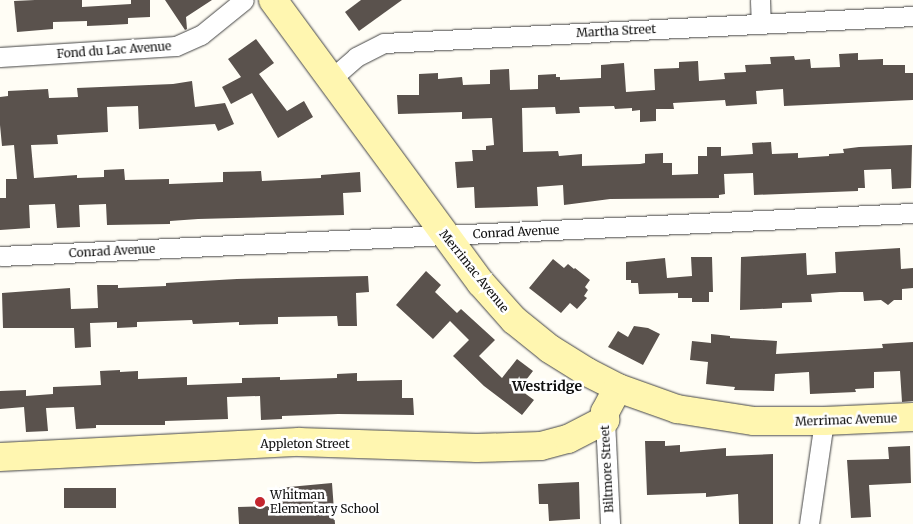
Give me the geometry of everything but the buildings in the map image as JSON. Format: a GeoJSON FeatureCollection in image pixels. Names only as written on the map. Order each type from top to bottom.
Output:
{"type":"FeatureCollection","features":[{"type":"Feature","properties":{"kind":"street","name":"Fond du Lac Avenue"},"geometry":{"type":"LineString","coordinates":[[0,56],[176,46],[201,35],[244,0]]}},
{"type":"Feature","properties":{"kind":"street","name":"Merrimac Avenue"},"geometry":{"type":"LineString","coordinates":[[273,0],[481,283],[514,320],[550,349],[587,372],[618,388],[676,409],[754,421],[824,422],[913,417]]}},
{"type":"Feature","properties":{"kind":"street"},"geometry":{"type":"LineString","coordinates":[[760,0],[762,23]]}},
{"type":"Feature","properties":{"kind":"street","name":"Martha Street"},"geometry":{"type":"LineString","coordinates":[[331,79],[356,57],[384,43],[913,16]]}},
{"type":"Feature","properties":{"kind":"street","name":"Conrad Avenue"},"geometry":{"type":"LineString","coordinates":[[0,256],[913,213]]}},
{"type":"Feature","properties":{"kind":"street","name":"Biltmore Street"},"geometry":{"type":"LineString","coordinates":[[610,524],[605,412],[618,388]]}},
{"type":"Feature","properties":{"kind":"street","name":"Appleton Street"},"geometry":{"type":"LineString","coordinates":[[0,457],[299,442],[477,448],[541,446],[568,439],[605,420]]}},
{"type":"Feature","properties":{"kind":"street"},"geometry":{"type":"LineString","coordinates":[[809,524],[824,422]]}},
{"type":"Feature","properties":{"kind":"place","name":"Whitman Elementary School"},"geometry":{"type":"Point","coordinates":[260,502]}},
{"type":"Feature","properties":{"kind":"district","name":"Westridge"},"geometry":{"type":"Point","coordinates":[547,386]}}]}
